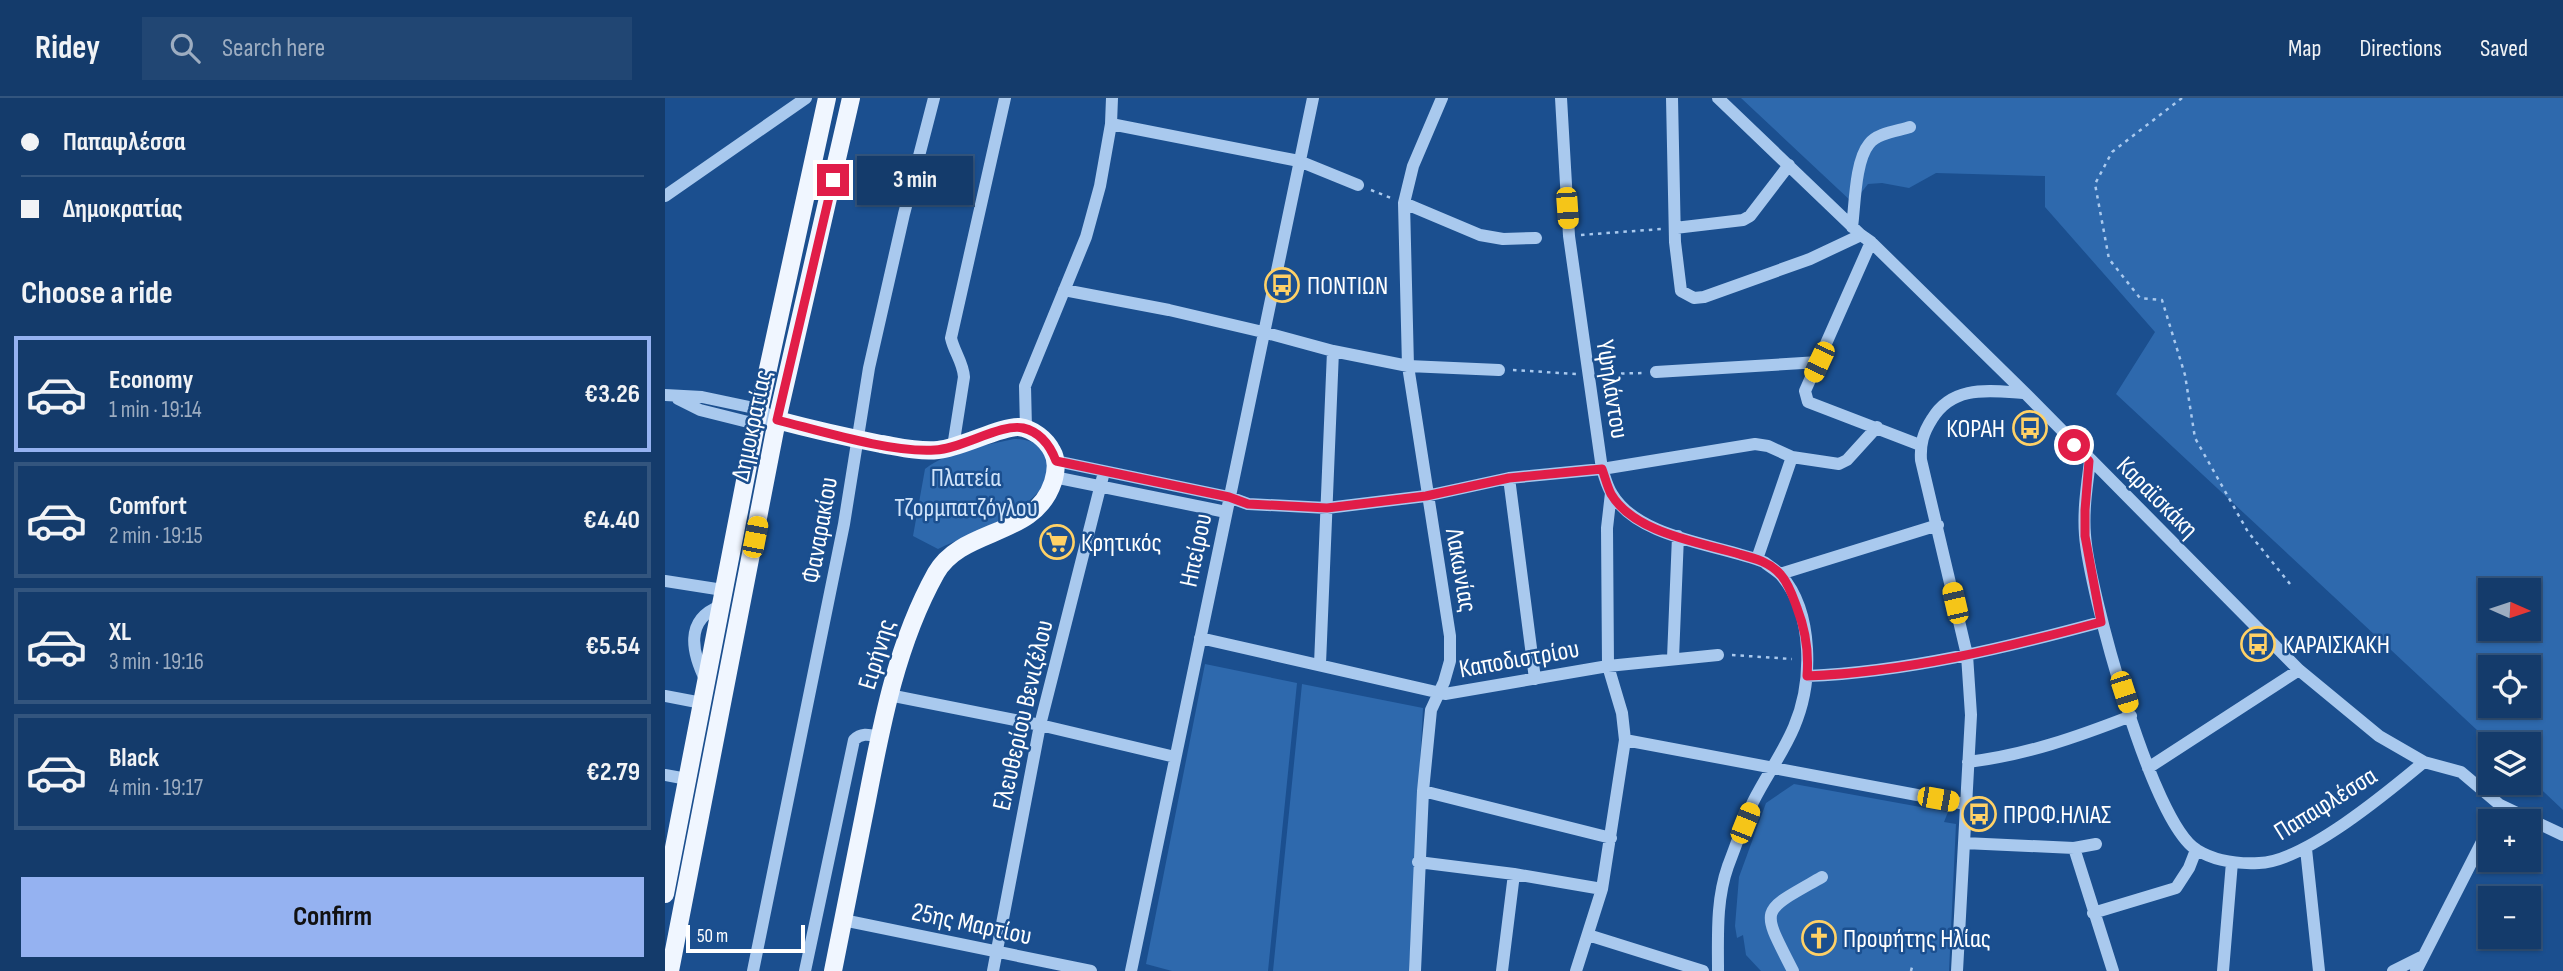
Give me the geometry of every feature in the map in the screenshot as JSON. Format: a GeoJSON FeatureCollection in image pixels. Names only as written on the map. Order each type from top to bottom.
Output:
{"type":"FeatureCollection","features":[{"type":"Feature","properties":{"kind":"main road","name":"Δημοκρατίας"},"geometry":{"type":"LineString","coordinates":[[665,894],[757,416],[827,98]]}},
{"type":"Feature","properties":{"kind":"main road","name":"Δημοκρατίας"},"geometry":{"type":"LineString","coordinates":[[670,971],[777,420],[851,98]]}},
{"type":"Feature","properties":{"kind":"main road"},"geometry":{"type":"LineString","coordinates":[[777,420],[858,439],[924,450],[953,447],[1012,428],[1026,429],[1041,436],[1047,443],[1055,469]]}},
{"type":"Feature","properties":{"kind":"main road","name":"Ειρήνης"},"geometry":{"type":"LineString","coordinates":[[833,971],[889,695],[912,625],[943,561],[963,546],[1027,517],[1046,496],[1055,469]]}},
{"type":"Feature","properties":{"kind":"street"},"geometry":{"type":"LineString","coordinates":[[665,196],[806,98]]}},
{"type":"Feature","properties":{"kind":"street","name":"Φαναρακίου"},"geometry":{"type":"LineString","coordinates":[[753,971],[844,524],[869,368],[934,98]]}},
{"type":"Feature","properties":{"kind":"street"},"geometry":{"type":"LineString","coordinates":[[953,447],[964,377],[963,366],[951,338],[1005,98]]}},
{"type":"Feature","properties":{"kind":"street"},"geometry":{"type":"LineString","coordinates":[[1026,429],[1025,386],[1086,237],[1100,186],[1111,124],[1112,98]]}},
{"type":"Feature","properties":{"kind":"street","name":"Ηπείρου"},"geometry":{"type":"LineString","coordinates":[[1131,971],[1313,98]]}},
{"type":"Feature","properties":{"kind":"street","name":"Λακωνίας"},"geometry":{"type":"LineString","coordinates":[[1415,971],[1418,862],[1431,710],[1450,661],[1450,636],[1426,496],[1408,366],[1404,203],[1413,166],[1442,98]]}},
{"type":"Feature","properties":{"kind":"street","name":"Υψηλάντου"},"geometry":{"type":"LineString","coordinates":[[1561,98],[1569,236],[1602,469],[1611,493],[1623,509],[1640,522],[1757,559],[1780,574]]}},
{"type":"Feature","properties":{"kind":"street"},"geometry":{"type":"LineString","coordinates":[[1672,98],[1675,228],[1681,291],[1694,298],[1717,293],[1810,259],[1862,235]]}},
{"type":"Feature","properties":{"kind":"street","name":"Καραϊσκάκη"},"geometry":{"type":"LineString","coordinates":[[1718,98],[2025,393],[2089,461],[2299,670],[2379,736],[2424,762],[2461,772],[2500,805],[2563,835]]}},
{"type":"Feature","properties":{"kind":"street"},"geometry":{"type":"LineString","coordinates":[[1111,124],[1299,161],[1359,185]]}},
{"type":"Feature","properties":{"kind":"street"},"geometry":{"type":"LineString","coordinates":[[1910,127],[1881,135],[1869,143],[1859,171],[1862,235],[1819,362],[1805,391],[1808,402],[1920,445]]}},
{"type":"Feature","properties":{"kind":"street"},"geometry":{"type":"LineString","coordinates":[[1675,228],[1743,220],[1750,216],[1789,165]]}},
{"type":"Feature","properties":{"kind":"street"},"geometry":{"type":"LineString","coordinates":[[1404,203],[1480,235],[1503,239],[1536,238]]}},
{"type":"Feature","properties":{"kind":"street"},"geometry":{"type":"LineString","coordinates":[[1065,290],[1408,366],[1499,370]]}},
{"type":"Feature","properties":{"kind":"street"},"geometry":{"type":"LineString","coordinates":[[1321,664],[1333,351]]}},
{"type":"Feature","properties":{"kind":"street"},"geometry":{"type":"LineString","coordinates":[[1656,372],[1819,362]]}},
{"type":"Feature","properties":{"kind":"street"},"geometry":{"type":"LineString","coordinates":[[1957,971],[1971,715],[1967,655],[1921,460],[1920,445],[1926,429],[1947,400],[1963,393],[1982,390],[2025,393]]}},
{"type":"Feature","properties":{"kind":"street"},"geometry":{"type":"LineString","coordinates":[[670,396],[700,410],[777,420]]}},
{"type":"Feature","properties":{"kind":"street"},"geometry":{"type":"LineString","coordinates":[[1055,469],[1104,472],[1229,497],[1248,504],[1327,508],[1426,496],[1509,478],[1602,469],[1755,444],[1768,446],[1792,457],[1839,464],[1844,463],[1877,427]]}},
{"type":"Feature","properties":{"kind":"street"},"geometry":{"type":"LineString","coordinates":[[1757,559],[1792,457]]}},
{"type":"Feature","properties":{"kind":"street"},"geometry":{"type":"LineString","coordinates":[[2089,461],[2085,536],[2101,622],[2148,768],[2171,819],[2196,850],[2189,869],[2176,888],[2093,913]]}},
{"type":"Feature","properties":{"kind":"street"},"geometry":{"type":"LineString","coordinates":[[1055,469],[1101,486],[1226,512]]}},
{"type":"Feature","properties":{"kind":"street","name":"Ελευθερίου Βενιζέλου"},"geometry":{"type":"LineString","coordinates":[[993,971],[1040,725],[1104,472]]}},
{"type":"Feature","properties":{"kind":"street"},"geometry":{"type":"LineString","coordinates":[[1509,478],[1535,679]]}},
{"type":"Feature","properties":{"kind":"street"},"geometry":{"type":"LineString","coordinates":[[1576,971],[1602,888],[1625,740],[1622,713],[1608,666],[1607,528],[1611,493]]}},
{"type":"Feature","properties":{"kind":"street"},"geometry":{"type":"LineString","coordinates":[[1718,971],[1722,888],[1754,800],[1796,724],[1807,676],[1805,631],[1790,589],[1780,574],[1938,525]]}},
{"type":"Feature","properties":{"kind":"street"},"geometry":{"type":"LineString","coordinates":[[1673,659],[1678,536]]}},
{"type":"Feature","properties":{"kind":"street"},"geometry":{"type":"LineString","coordinates":[[665,581],[722,598]]}},
{"type":"Feature","properties":{"kind":"street"},"geometry":{"type":"LineString","coordinates":[[1807,676],[1849,674],[1967,655],[2101,622]]}},
{"type":"Feature","properties":{"kind":"street","name":"Καποδιστρίου"},"geometry":{"type":"LineString","coordinates":[[1200,638],[1445,694],[1608,666],[1718,654]]}},
{"type":"Feature","properties":{"kind":"street"},"geometry":{"type":"LineString","coordinates":[[2148,768],[2299,670]]}},
{"type":"Feature","properties":{"kind":"street"},"geometry":{"type":"LineString","coordinates":[[889,695],[1040,725],[1175,757]]}},
{"type":"Feature","properties":{"kind":"street"},"geometry":{"type":"LineString","coordinates":[[665,696],[702,703]]}},
{"type":"Feature","properties":{"kind":"street"},"geometry":{"type":"LineString","coordinates":[[1968,762],[2029,752],[2131,716]]}},
{"type":"Feature","properties":{"kind":"street"},"geometry":{"type":"LineString","coordinates":[[805,971],[854,740],[865,734],[880,737]]}},
{"type":"Feature","properties":{"kind":"street"},"geometry":{"type":"LineString","coordinates":[[1625,740],[1965,804]]}},
{"type":"Feature","properties":{"kind":"street","name":"Παπαφλέσσα"},"geometry":{"type":"LineString","coordinates":[[2196,850],[2232,862],[2262,863],[2283,859],[2306,849],[2424,762]]}},
{"type":"Feature","properties":{"kind":"street"},"geometry":{"type":"LineString","coordinates":[[665,775],[687,779]]}},
{"type":"Feature","properties":{"kind":"street"},"geometry":{"type":"LineString","coordinates":[[1423,791],[1611,838]]}},
{"type":"Feature","properties":{"kind":"street"},"geometry":{"type":"LineString","coordinates":[[2498,809],[2500,805]]}},
{"type":"Feature","properties":{"kind":"street"},"geometry":{"type":"LineString","coordinates":[[1964,842],[2074,848],[2095,844]]}},
{"type":"Feature","properties":{"kind":"street"},"geometry":{"type":"LineString","coordinates":[[2074,848],[2113,971]]}},
{"type":"Feature","properties":{"kind":"street"},"geometry":{"type":"LineString","coordinates":[[2306,849],[2319,971]]}},
{"type":"Feature","properties":{"kind":"street"},"geometry":{"type":"LineString","coordinates":[[2416,971],[2478,849]]}},
{"type":"Feature","properties":{"kind":"street"},"geometry":{"type":"LineString","coordinates":[[1418,862],[1602,888]]}},
{"type":"Feature","properties":{"kind":"street"},"geometry":{"type":"LineString","coordinates":[[2223,971],[2232,862]]}},
{"type":"Feature","properties":{"kind":"street"},"geometry":{"type":"LineString","coordinates":[[1502,971],[1514,874]]}},
{"type":"Feature","properties":{"kind":"street"},"geometry":{"type":"LineString","coordinates":[[1793,971],[1769,925],[1770,912],[1776,902],[1822,877]]}},
{"type":"Feature","properties":{"kind":"street","name":"25ης Μαρτίου"},"geometry":{"type":"LineString","coordinates":[[843,920],[1091,971]]}},
{"type":"Feature","properties":{"kind":"street"},"geometry":{"type":"LineString","coordinates":[[1588,935],[1703,971]]}},
{"type":"Feature","properties":{"kind":"street"},"geometry":{"type":"LineString","coordinates":[[2393,971],[2421,957]]}},
{"type":"Feature","properties":{"kind":"path"},"geometry":{"type":"LineString","coordinates":[[2182,98],[2112,152],[2095,184],[2109,259],[2140,298],[2162,300],[2185,374],[2195,438],[2248,532],[2290,584]]}},
{"type":"Feature","properties":{"kind":"path"},"geometry":{"type":"LineString","coordinates":[[1359,185],[1404,203]]}},
{"type":"Feature","properties":{"kind":"path"},"geometry":{"type":"LineString","coordinates":[[1569,236],[1675,228]]}},
{"type":"Feature","properties":{"kind":"path"},"geometry":{"type":"LineString","coordinates":[[1718,654],[1808,660]]}},
{"type":"Feature","properties":{"kind":"path"},"geometry":{"type":"LineString","coordinates":[[1910,971],[1913,962]]}},
{"type":"Feature","properties":{"kind":"green space"},"geometry":{"type":"Polygon","coordinates":[[[1741,98],[2563,98],[2563,810],[2541,789],[2541,732],[2479,732],[2116,394],[2155,332],[2045,207],[2045,176],[1936,173],[1909,188],[1882,183],[1868,184],[1853,203],[1741,98]]]}},
{"type":"Feature","properties":{"kind":"green space","name":"Πλατεία Τζορμπατζόγλου"},"geometry":{"type":"Polygon","coordinates":[[[1014,439],[1032,442],[1045,455],[1048,472],[1042,487],[1029,501],[991,525],[938,549],[913,536],[925,469],[956,453],[1014,439]]]}},
{"type":"Feature","properties":{"kind":"green space"},"geometry":{"type":"Polygon","coordinates":[[[1205,664],[1297,683],[1268,971],[1172,971],[1146,964],[1205,664]]]}},
{"type":"Feature","properties":{"kind":"green space"},"geometry":{"type":"Polygon","coordinates":[[[1302,684],[1423,708],[1409,971],[1273,971],[1302,684]]]}},
{"type":"Feature","properties":{"kind":"green space"},"geometry":{"type":"Polygon","coordinates":[[[1794,784],[1948,812],[1944,822],[1956,824],[1949,971],[1761,971],[1746,955],[1743,935],[1737,938],[1735,926],[1739,877],[1766,803],[1794,784]]]}},
{"type":"Feature","properties":{"kind":"place","name":"ΠΟΝΤΙΩΝ"},"geometry":{"type":"Point","coordinates":[1282,285]}},
{"type":"Feature","properties":{"kind":"place","name":"ΚΟΡΑΗ"},"geometry":{"type":"Point","coordinates":[2030,428]}},
{"type":"Feature","properties":{"kind":"place","name":"Κρητικός"},"geometry":{"type":"Point","coordinates":[1057,542]}},
{"type":"Feature","properties":{"kind":"place","name":"ΚΑΡΑΙΣΚΑΚΗ"},"geometry":{"type":"Point","coordinates":[2258,644]}},
{"type":"Feature","properties":{"kind":"place","name":"ΠΡΟΦ.ΗΛΙΑΣ"},"geometry":{"type":"Point","coordinates":[1979,814]}},
{"type":"Feature","properties":{"kind":"place","name":"Προφήτης Ηλίας"},"geometry":{"type":"Point","coordinates":[1819,938]}},
{"type":"Feature","properties":{"kind":"route"},"geometry":{"type":"LineString","coordinates":[[833,180],[777,420],[906,449],[924,450],[953,447],[999,431],[1020,427],[1041,436],[1056,461],[1229,497],[1248,504],[1327,508],[1426,496],[1509,478],[1602,469],[1611,493],[1623,509],[1640,522],[1757,559],[1780,574],[1790,589],[1805,631],[1807,676],[1849,674],[1967,655],[2101,622],[2085,536],[2089,461],[2074,445]]}}]}
